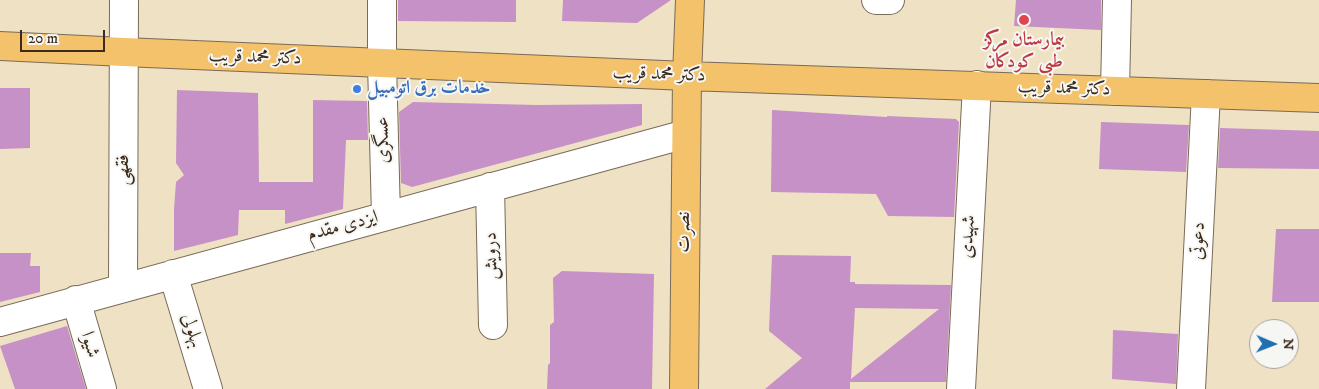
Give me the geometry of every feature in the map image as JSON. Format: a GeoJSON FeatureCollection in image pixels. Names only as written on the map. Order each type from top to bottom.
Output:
{"type":"FeatureCollection","features":[{"type":"Feature","properties":{"kind":"main road","name":"نصرت"},"geometry":{"type":"LineString","coordinates":[[684,389],[686,134],[690,0]]}},
{"type":"Feature","properties":{"kind":"main road","name":"دکتر محمد قریب"},"geometry":{"type":"LineString","coordinates":[[0,46],[382,64],[1319,98]]}},
{"type":"Feature","properties":{"kind":"street","name":"فقهی"},"geometry":{"type":"LineString","coordinates":[[123,287],[124,0]]}},
{"type":"Feature","properties":{"kind":"street","name":"عسگری"},"geometry":{"type":"LineString","coordinates":[[382,0],[386,216]]}},
{"type":"Feature","properties":{"kind":"street"},"geometry":{"type":"LineString","coordinates":[[876,0],[890,0]]}},
{"type":"Feature","properties":{"kind":"street"},"geometry":{"type":"LineString","coordinates":[[1115,91],[1116,0]]}},
{"type":"Feature","properties":{"kind":"street","name":"شهیدی"},"geometry":{"type":"LineString","coordinates":[[961,389],[977,86]]}},
{"type":"Feature","properties":{"kind":"street","name":"دعوتی"},"geometry":{"type":"LineString","coordinates":[[1191,389],[1206,94]]}},
{"type":"Feature","properties":{"kind":"street","name":"ایزدی مقدم"},"geometry":{"type":"LineString","coordinates":[[0,322],[686,134]]}},
{"type":"Feature","properties":{"kind":"street","name":"درویش"},"geometry":{"type":"LineString","coordinates":[[490,187],[493,325]]}},
{"type":"Feature","properties":{"kind":"street","name":"بهلولی"},"geometry":{"type":"LineString","coordinates":[[173,274],[208,389]]}},
{"type":"Feature","properties":{"kind":"street","name":"شیوا"},"geometry":{"type":"LineString","coordinates":[[76,300],[102,389]]}},
{"type":"Feature","properties":{"kind":"building"},"geometry":{"type":"Polygon","coordinates":[[[398,0],[516,0],[516,22],[398,21],[398,0]]]}},
{"type":"Feature","properties":{"kind":"building"},"geometry":{"type":"Polygon","coordinates":[[[563,0],[671,0],[637,23],[562,21],[563,0]]]}},
{"type":"Feature","properties":{"kind":"building"},"geometry":{"type":"Polygon","coordinates":[[[1016,0],[1101,0],[1101,30],[1014,26],[1016,0]]]}},
{"type":"Feature","properties":{"kind":"building"},"geometry":{"type":"Polygon","coordinates":[[[0,88],[30,88],[30,148],[0,149],[0,88]]]}},
{"type":"Feature","properties":{"kind":"building"},"geometry":{"type":"Polygon","coordinates":[[[177,90],[258,93],[259,182],[313,182],[313,100],[367,101],[368,140],[346,140],[343,209],[285,224],[285,210],[239,210],[238,235],[174,251],[176,182],[184,175],[176,163],[177,90]]]}},
{"type":"Feature","properties":{"kind":"building"},"geometry":{"type":"Polygon","coordinates":[[[413,102],[537,105],[642,104],[642,125],[412,187],[401,183],[399,112],[413,102]]]}},
{"type":"Feature","properties":{"kind":"building"},"geometry":{"type":"Polygon","coordinates":[[[772,110],[956,119],[959,122],[954,217],[888,216],[876,194],[771,192],[772,110]]]}},
{"type":"Feature","properties":{"kind":"building"},"geometry":{"type":"Polygon","coordinates":[[[1101,122],[1189,125],[1186,172],[1099,169],[1101,122]]]}},
{"type":"Feature","properties":{"kind":"building"},"geometry":{"type":"Polygon","coordinates":[[[1220,128],[1319,131],[1319,169],[1218,168],[1220,128]]]}},
{"type":"Feature","properties":{"kind":"building"},"geometry":{"type":"Polygon","coordinates":[[[1276,229],[1319,229],[1319,302],[1272,302],[1276,229]]]}},
{"type":"Feature","properties":{"kind":"building"},"geometry":{"type":"Polygon","coordinates":[[[0,253],[31,253],[30,266],[40,266],[40,292],[0,302],[0,253]]]}},
{"type":"Feature","properties":{"kind":"building"},"geometry":{"type":"Polygon","coordinates":[[[772,255],[851,256],[850,282],[855,282],[855,284],[951,285],[946,382],[850,382],[850,389],[765,389],[802,358],[769,331],[772,255]],[[855,308],[851,379],[939,309],[855,308]]]}},
{"type":"Feature","properties":{"kind":"building"},"geometry":{"type":"Polygon","coordinates":[[[562,271],[654,274],[652,389],[547,389],[548,365],[550,363],[550,325],[554,322],[553,278],[562,271]]]}},
{"type":"Feature","properties":{"kind":"building"},"geometry":{"type":"Polygon","coordinates":[[[67,326],[86,389],[15,389],[0,346],[67,326]]]}},
{"type":"Feature","properties":{"kind":"building"},"geometry":{"type":"Polygon","coordinates":[[[1113,330],[1178,334],[1176,384],[1112,379],[1113,330]]]}},
{"type":"Feature","properties":{"kind":"place","name":"بیمارستان مرکز طبی کودکان"},"geometry":{"type":"Point","coordinates":[1024,20]}},
{"type":"Feature","properties":{"kind":"place","name":"خدمات برق اتومبیل"},"geometry":{"type":"Point","coordinates":[357,89]}}]}
